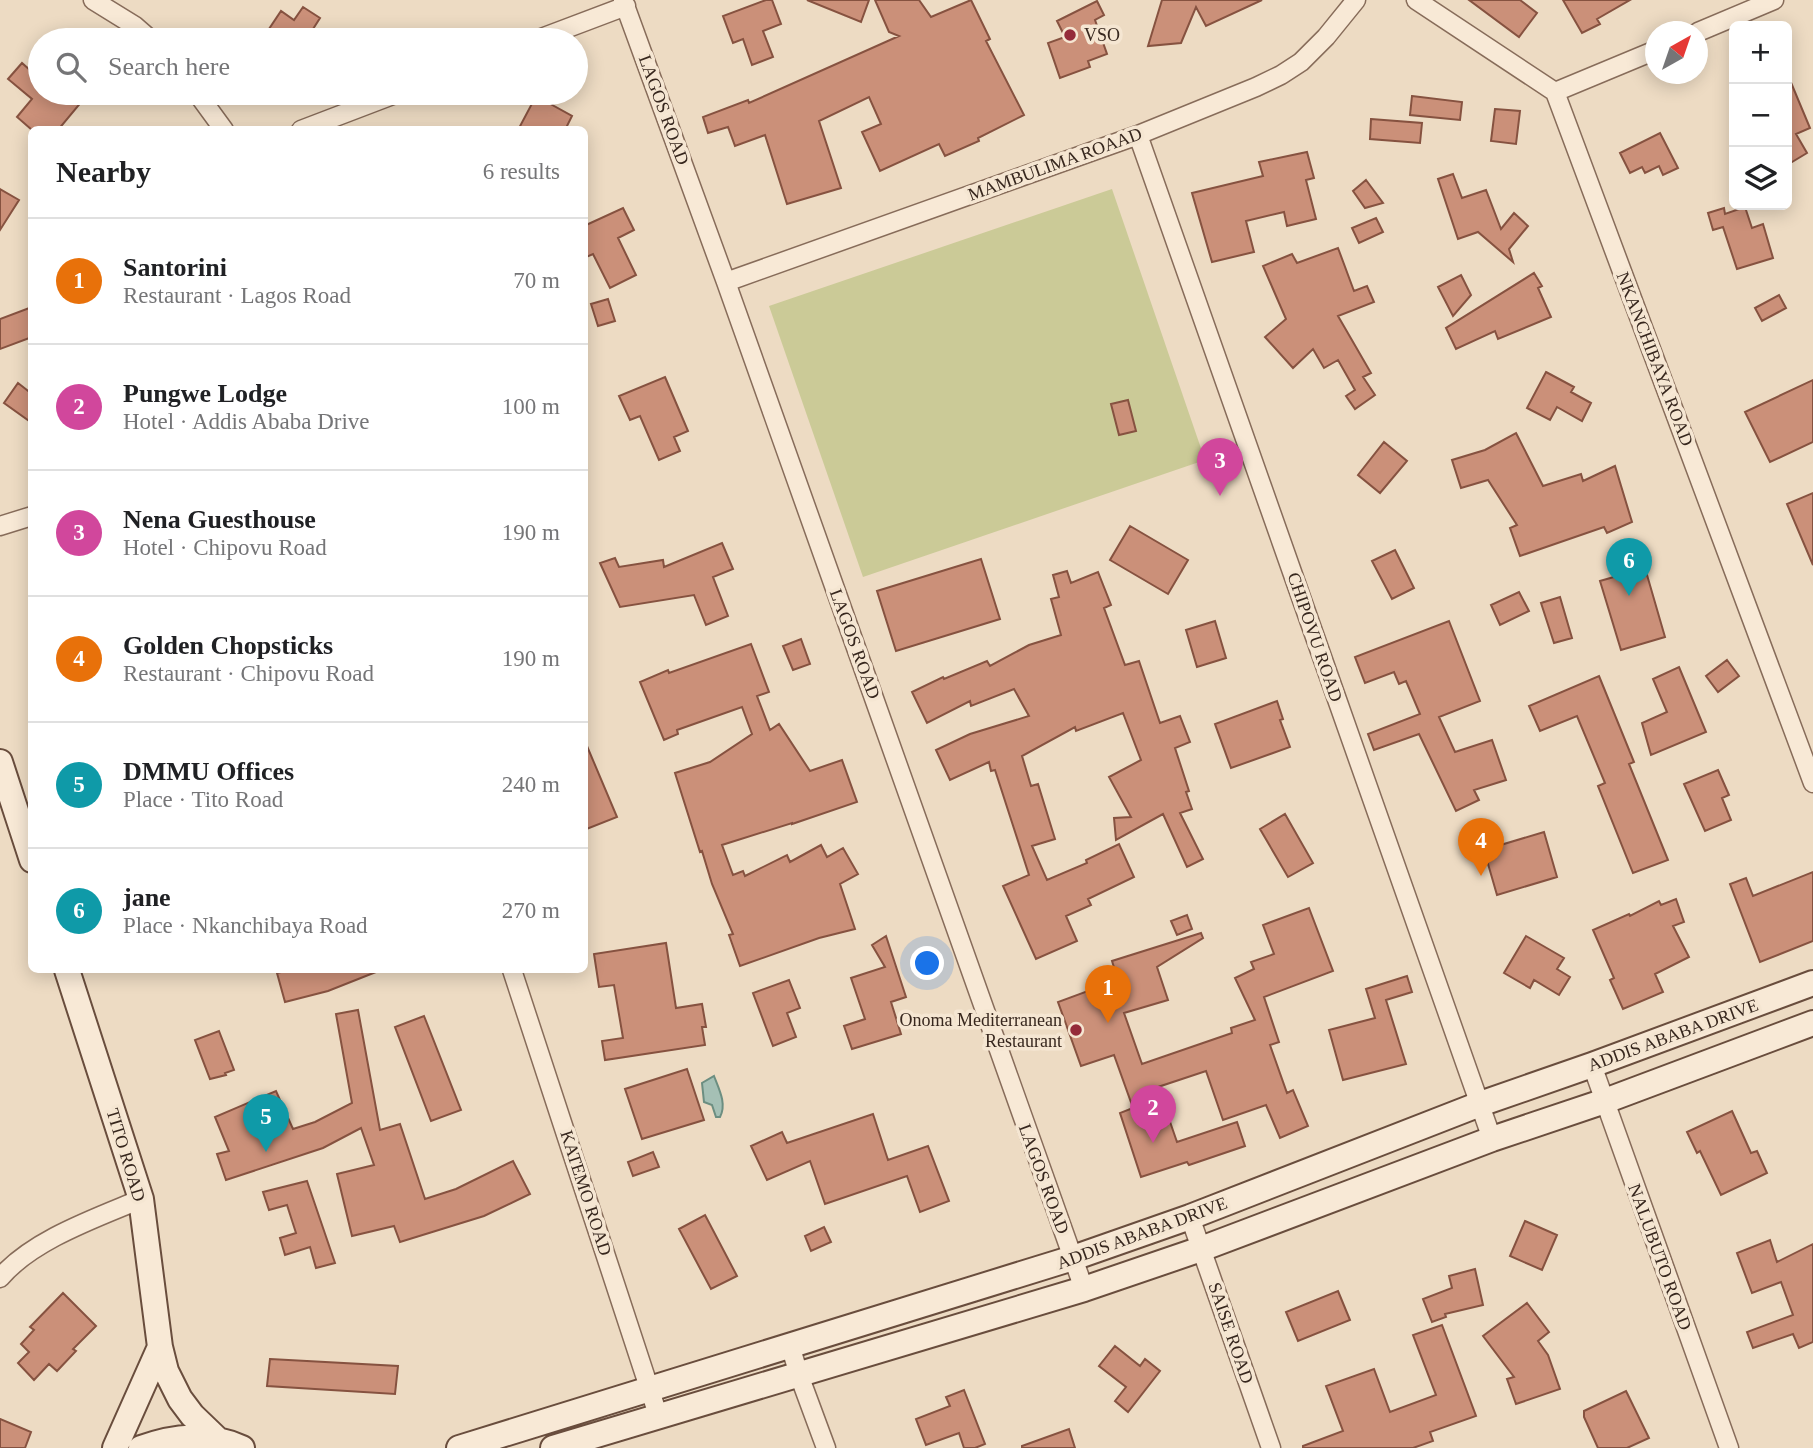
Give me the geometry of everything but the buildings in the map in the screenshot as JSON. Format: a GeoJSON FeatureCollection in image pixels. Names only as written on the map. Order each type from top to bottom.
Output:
{"type":"FeatureCollection","features":[{"type":"Feature","properties":{"kind":"main road"},"geometry":{"type":"LineString","coordinates":[[0,762],[28,848]]}},
{"type":"Feature","properties":{"kind":"main road","name":"TITO ROAD"},"geometry":{"type":"LineString","coordinates":[[68,973],[141,1199],[160,1347],[171,1384],[192,1415],[217,1439]]}},
{"type":"Feature","properties":{"kind":"main road","name":"ADDIS ABABA DRIVE"},"geometry":{"type":"LineString","coordinates":[[459,1448],[1073,1258],[1190,1217],[1480,1104],[1813,983]]}},
{"type":"Feature","properties":{"kind":"main road","name":"ADDIS ABABA DRIVE"},"geometry":{"type":"LineString","coordinates":[[553,1448],[1084,1289],[1201,1249],[1492,1139],[1605,1101],[1813,1023]]}},
{"type":"Feature","properties":{"kind":"main road"},"geometry":{"type":"LineString","coordinates":[[115,1448],[160,1347]]}},
{"type":"Feature","properties":{"kind":"main road"},"geometry":{"type":"LineString","coordinates":[[141,1448],[165,1439],[191,1436],[217,1439],[242,1448]]}},
{"type":"Feature","properties":{"kind":"street"},"geometry":{"type":"LineString","coordinates":[[93,0],[137,28]]}},
{"type":"Feature","properties":{"kind":"street","name":"MAMBULIMA ROAAD"},"geometry":{"type":"LineString","coordinates":[[726,282],[1138,135],[1281,75],[1301,62],[1326,37],[1356,0]]}},
{"type":"Feature","properties":{"kind":"street"},"geometry":{"type":"LineString","coordinates":[[1416,0],[1555,92],[1645,55]]}},
{"type":"Feature","properties":{"kind":"street"},"geometry":{"type":"LineString","coordinates":[[1708,28],[1774,0]]}},
{"type":"Feature","properties":{"kind":"street"},"geometry":{"type":"LineString","coordinates":[[565,28],[625,3]]}},
{"type":"Feature","properties":{"kind":"street","name":"LAGOS ROAD"},"geometry":{"type":"LineString","coordinates":[[625,3],[1084,1289]]}},
{"type":"Feature","properties":{"kind":"street","name":"NKANCHIBAYA ROAD"},"geometry":{"type":"LineString","coordinates":[[1555,92],[1813,783]]}},
{"type":"Feature","properties":{"kind":"street"},"geometry":{"type":"LineString","coordinates":[[206,105],[221,126]]}},
{"type":"Feature","properties":{"kind":"street"},"geometry":{"type":"LineString","coordinates":[[311,126],[367,105]]}},
{"type":"Feature","properties":{"kind":"street","name":"CHIPOVU ROAD"},"geometry":{"type":"LineString","coordinates":[[1138,135],[1492,1139]]}},
{"type":"Feature","properties":{"kind":"street"},"geometry":{"type":"LineString","coordinates":[[0,526],[28,517]]}},
{"type":"Feature","properties":{"kind":"street","name":"KATEMO ROAD"},"geometry":{"type":"LineString","coordinates":[[513,973],[659,1418]]}},
{"type":"Feature","properties":{"kind":"street","name":"NALUBUTO ROAD"},"geometry":{"type":"LineString","coordinates":[[1592,1065],[1729,1448]]}},
{"type":"Feature","properties":{"kind":"street"},"geometry":{"type":"LineString","coordinates":[[0,1278],[9,1267],[64,1231],[141,1199]]}},
{"type":"Feature","properties":{"kind":"street","name":"SAISE ROAD"},"geometry":{"type":"LineString","coordinates":[[1190,1217],[1271,1448]]}},
{"type":"Feature","properties":{"kind":"street"},"geometry":{"type":"LineString","coordinates":[[790,1345],[825,1448]]}},
{"type":"Feature","properties":{"kind":"shaded area"},"geometry":{"type":"Polygon","coordinates":[[[1112,189],[1205,460],[863,577],[769,306],[1112,189]]]}},
{"type":"Feature","properties":{"kind":"shaded area"},"geometry":{"type":"Polygon","coordinates":[[[714,1076],[722,1102],[720,1117],[716,1117],[712,1105],[704,1102],[702,1083],[714,1076]]]}},
{"type":"Feature","properties":{"kind":"place","name":"VSO"},"geometry":{"type":"Point","coordinates":[1070,35]}},
{"type":"Feature","properties":{"kind":"place","name":"Nena Guesthouse"},"geometry":{"type":"Point","coordinates":[1220,496]}},
{"type":"Feature","properties":{"kind":"place","name":"jane"},"geometry":{"type":"Point","coordinates":[1629,596]}},
{"type":"Feature","properties":{"kind":"place","name":"Golden Chopsticks"},"geometry":{"type":"Point","coordinates":[1481,876]}},
{"type":"Feature","properties":{"kind":"place","name":"Santorini"},"geometry":{"type":"Point","coordinates":[1108,1023]}},
{"type":"Feature","properties":{"kind":"place","name":"Onoma Mediterranean Restaurant"},"geometry":{"type":"Point","coordinates":[1076,1030]}},
{"type":"Feature","properties":{"kind":"place","name":"Pungwe Lodge"},"geometry":{"type":"Point","coordinates":[1153,1143]}},
{"type":"Feature","properties":{"kind":"place","name":"DMMU Offices"},"geometry":{"type":"Point","coordinates":[266,1152]}}]}
